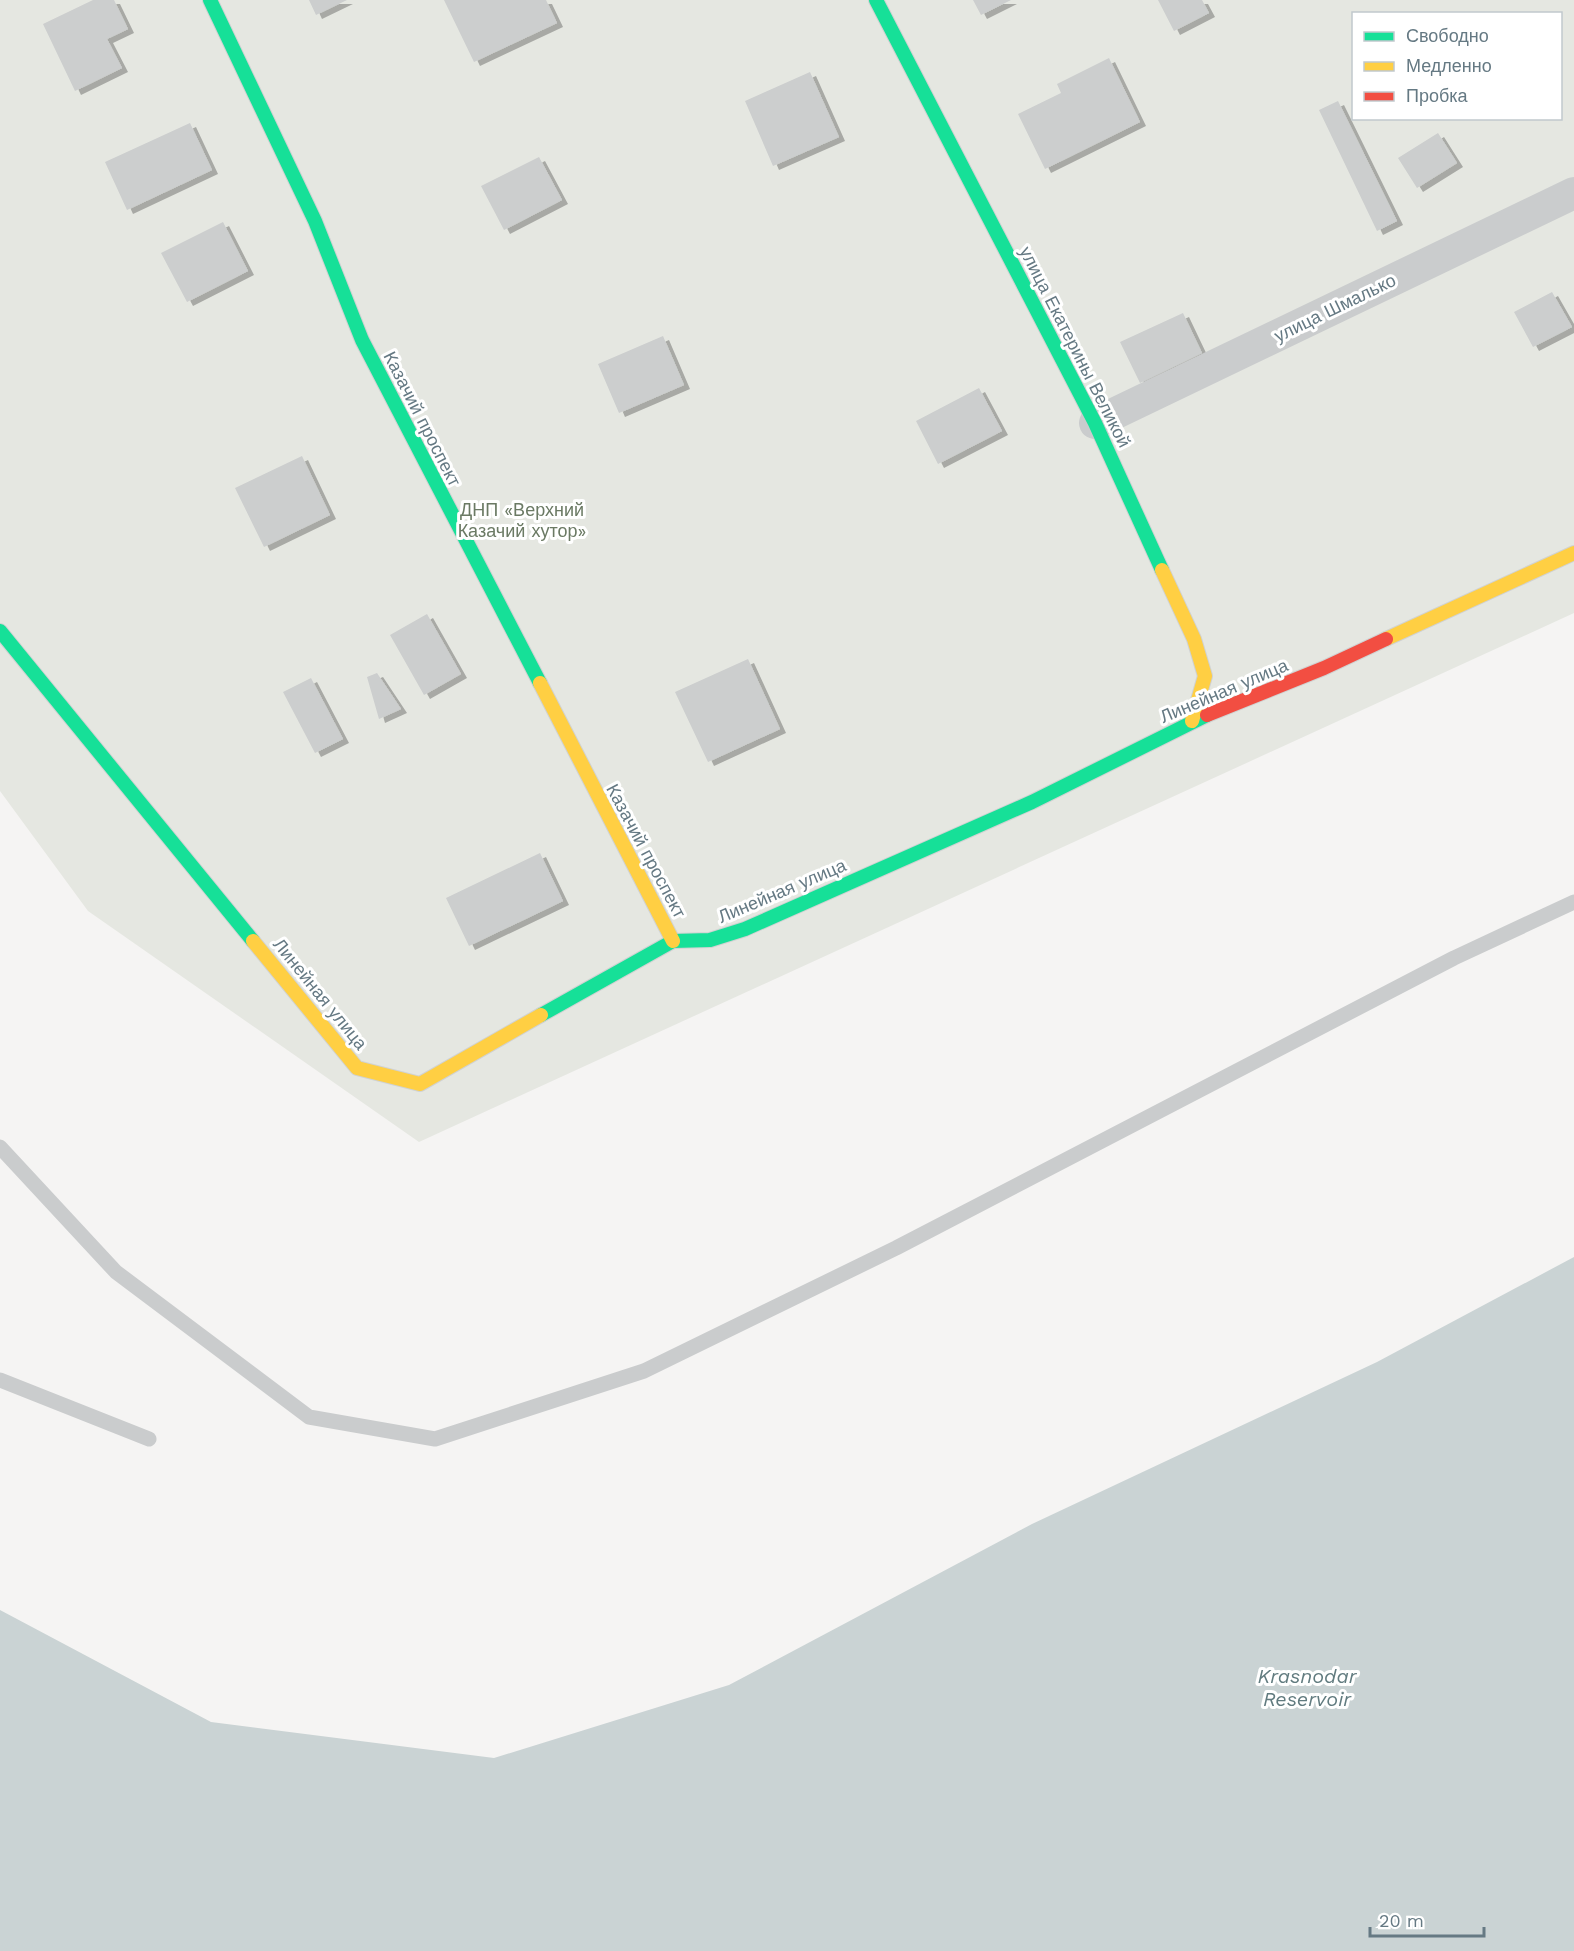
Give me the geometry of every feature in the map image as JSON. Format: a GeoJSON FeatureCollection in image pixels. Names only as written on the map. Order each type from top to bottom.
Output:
{"type":"FeatureCollection","features":[{"type":"Feature","properties":{"kind":"street","name":"Казачий проспект"},"geometry":{"type":"LineString","coordinates":[[210,0],[315,220],[362,340],[673,941]]}},
{"type":"Feature","properties":{"kind":"street","name":"улица Екатерины Великой"},"geometry":{"type":"LineString","coordinates":[[876,0],[1095,423],[1194,639],[1205,676],[1192,721]]}},
{"type":"Feature","properties":{"kind":"street","name":"улица Шмалько"},"geometry":{"type":"LineString","coordinates":[[1095,423],[1574,193]]}},
{"type":"Feature","properties":{"kind":"street","name":"Линейная улица"},"geometry":{"type":"LineString","coordinates":[[0,631],[357,1068],[420,1084],[673,941],[710,940],[745,929],[1032,802],[1192,721],[1324,668],[1574,553]]}},
{"type":"Feature","properties":{"kind":"lane"},"geometry":{"type":"LineString","coordinates":[[0,1147],[116,1272],[309,1417],[435,1439],[644,1371],[896,1248],[1454,958],[1574,902]]}},
{"type":"Feature","properties":{"kind":"lane"},"geometry":{"type":"LineString","coordinates":[[0,1380],[149,1440]]}},
{"type":"Feature","properties":{"kind":"green space","name":"ДНП «Верхний Казачий хутор»"},"geometry":{"type":"Polygon","coordinates":[[[0,0],[1574,0],[1574,613],[419,1142],[88,911],[0,791],[0,0]]]}},
{"type":"Feature","properties":{"kind":"water","name":"Krasnodar Reservoir"},"geometry":{"type":"Polygon","coordinates":[[[1574,1257],[1574,1951],[0,1951],[0,1610],[211,1722],[494,1758],[729,1685],[1032,1524],[1377,1362],[1574,1257]]]}},
{"type":"Feature","properties":{"kind":"building"},"geometry":{"type":"Polygon","coordinates":[[[93,0],[114,0],[128,29],[107,39],[122,68],[75,91],[43,24],[93,0]]]}},
{"type":"Feature","properties":{"kind":"building"},"geometry":{"type":"Polygon","coordinates":[[[309,0],[347,0],[316,15],[309,0]]]}},
{"type":"Feature","properties":{"kind":"building"},"geometry":{"type":"Polygon","coordinates":[[[444,0],[546,0],[557,23],[474,62],[444,0]]]}},
{"type":"Feature","properties":{"kind":"building"},"geometry":{"type":"Polygon","coordinates":[[[973,0],[1011,0],[981,15],[973,0]]]}},
{"type":"Feature","properties":{"kind":"building"},"geometry":{"type":"Polygon","coordinates":[[[1158,0],[1202,0],[1209,13],[1174,31],[1158,0]]]}},
{"type":"Feature","properties":{"kind":"building"},"geometry":{"type":"Polygon","coordinates":[[[1109,58],[1140,122],[1045,169],[1018,114],[1061,93],[1057,84],[1109,58]]]}},
{"type":"Feature","properties":{"kind":"building"},"geometry":{"type":"Polygon","coordinates":[[[810,72],[839,137],[773,166],[745,101],[810,72]]]}},
{"type":"Feature","properties":{"kind":"building"},"geometry":{"type":"Polygon","coordinates":[[[1338,101],[1397,221],[1377,231],[1319,110],[1338,101]]]}},
{"type":"Feature","properties":{"kind":"building"},"geometry":{"type":"Polygon","coordinates":[[[190,123],[212,170],[127,210],[105,162],[190,123]]]}},
{"type":"Feature","properties":{"kind":"building"},"geometry":{"type":"Polygon","coordinates":[[[1438,133],[1457,163],[1417,188],[1398,158],[1438,133]]]}},
{"type":"Feature","properties":{"kind":"building"},"geometry":{"type":"Polygon","coordinates":[[[539,157],[562,200],[504,230],[481,186],[539,157]]]}},
{"type":"Feature","properties":{"kind":"building"},"geometry":{"type":"Polygon","coordinates":[[[223,222],[248,271],[187,302],[161,253],[223,222]]]}},
{"type":"Feature","properties":{"kind":"building"},"geometry":{"type":"Polygon","coordinates":[[[1552,292],[1572,327],[1533,347],[1514,312],[1552,292]]]}},
{"type":"Feature","properties":{"kind":"building"},"geometry":{"type":"Polygon","coordinates":[[[1183,313],[1202,353],[1140,383],[1120,342],[1183,313]]]}},
{"type":"Feature","properties":{"kind":"building"},"geometry":{"type":"Polygon","coordinates":[[[663,336],[684,385],[619,413],[598,364],[663,336]]]}},
{"type":"Feature","properties":{"kind":"building"},"geometry":{"type":"Polygon","coordinates":[[[979,388],[1002,431],[938,464],[916,421],[979,388]]]}},
{"type":"Feature","properties":{"kind":"building"},"geometry":{"type":"Polygon","coordinates":[[[302,456],[330,515],[264,547],[235,488],[302,456]]]}},
{"type":"Feature","properties":{"kind":"building"},"geometry":{"type":"Polygon","coordinates":[[[427,614],[461,674],[424,695],[390,635],[427,614]]]}},
{"type":"Feature","properties":{"kind":"building"},"geometry":{"type":"Polygon","coordinates":[[[748,659],[780,729],[708,762],[675,692],[748,659]]]}},
{"type":"Feature","properties":{"kind":"building"},"geometry":{"type":"Polygon","coordinates":[[[377,673],[401,709],[379,719],[367,677],[377,673]]]}},
{"type":"Feature","properties":{"kind":"building"},"geometry":{"type":"Polygon","coordinates":[[[311,678],[343,739],[315,753],[283,692],[311,678]]]}},
{"type":"Feature","properties":{"kind":"building"},"geometry":{"type":"Polygon","coordinates":[[[540,853],[563,901],[469,946],[446,898],[540,853]]]}},
{"type":"Feature","properties":{"kind":"traffic: fast"},"geometry":{"type":"LineString","coordinates":[[210,0],[315,221],[362,340],[540,683]]}},
{"type":"Feature","properties":{"kind":"traffic: fast"},"geometry":{"type":"LineString","coordinates":[[876,0],[1095,423],[1162,570]]}},
{"type":"Feature","properties":{"kind":"traffic: fast"},"geometry":{"type":"LineString","coordinates":[[0,631],[253,941]]}},
{"type":"Feature","properties":{"kind":"traffic: fast"},"geometry":{"type":"LineString","coordinates":[[541,1015],[673,941],[710,940],[745,929],[1032,802],[1207,715]]}},
{"type":"Feature","properties":{"kind":"traffic: slow"},"geometry":{"type":"LineString","coordinates":[[1386,639],[1574,553]]}},
{"type":"Feature","properties":{"kind":"traffic: slow"},"geometry":{"type":"LineString","coordinates":[[1162,570],[1194,639],[1205,676],[1192,721]]}},
{"type":"Feature","properties":{"kind":"traffic: slow"},"geometry":{"type":"LineString","coordinates":[[540,683],[673,941]]}},
{"type":"Feature","properties":{"kind":"traffic: slow"},"geometry":{"type":"LineString","coordinates":[[253,941],[357,1068],[420,1084],[541,1015]]}},
{"type":"Feature","properties":{"kind":"traffic: jam"},"geometry":{"type":"LineString","coordinates":[[1207,715],[1324,668],[1386,639]]}}]}
